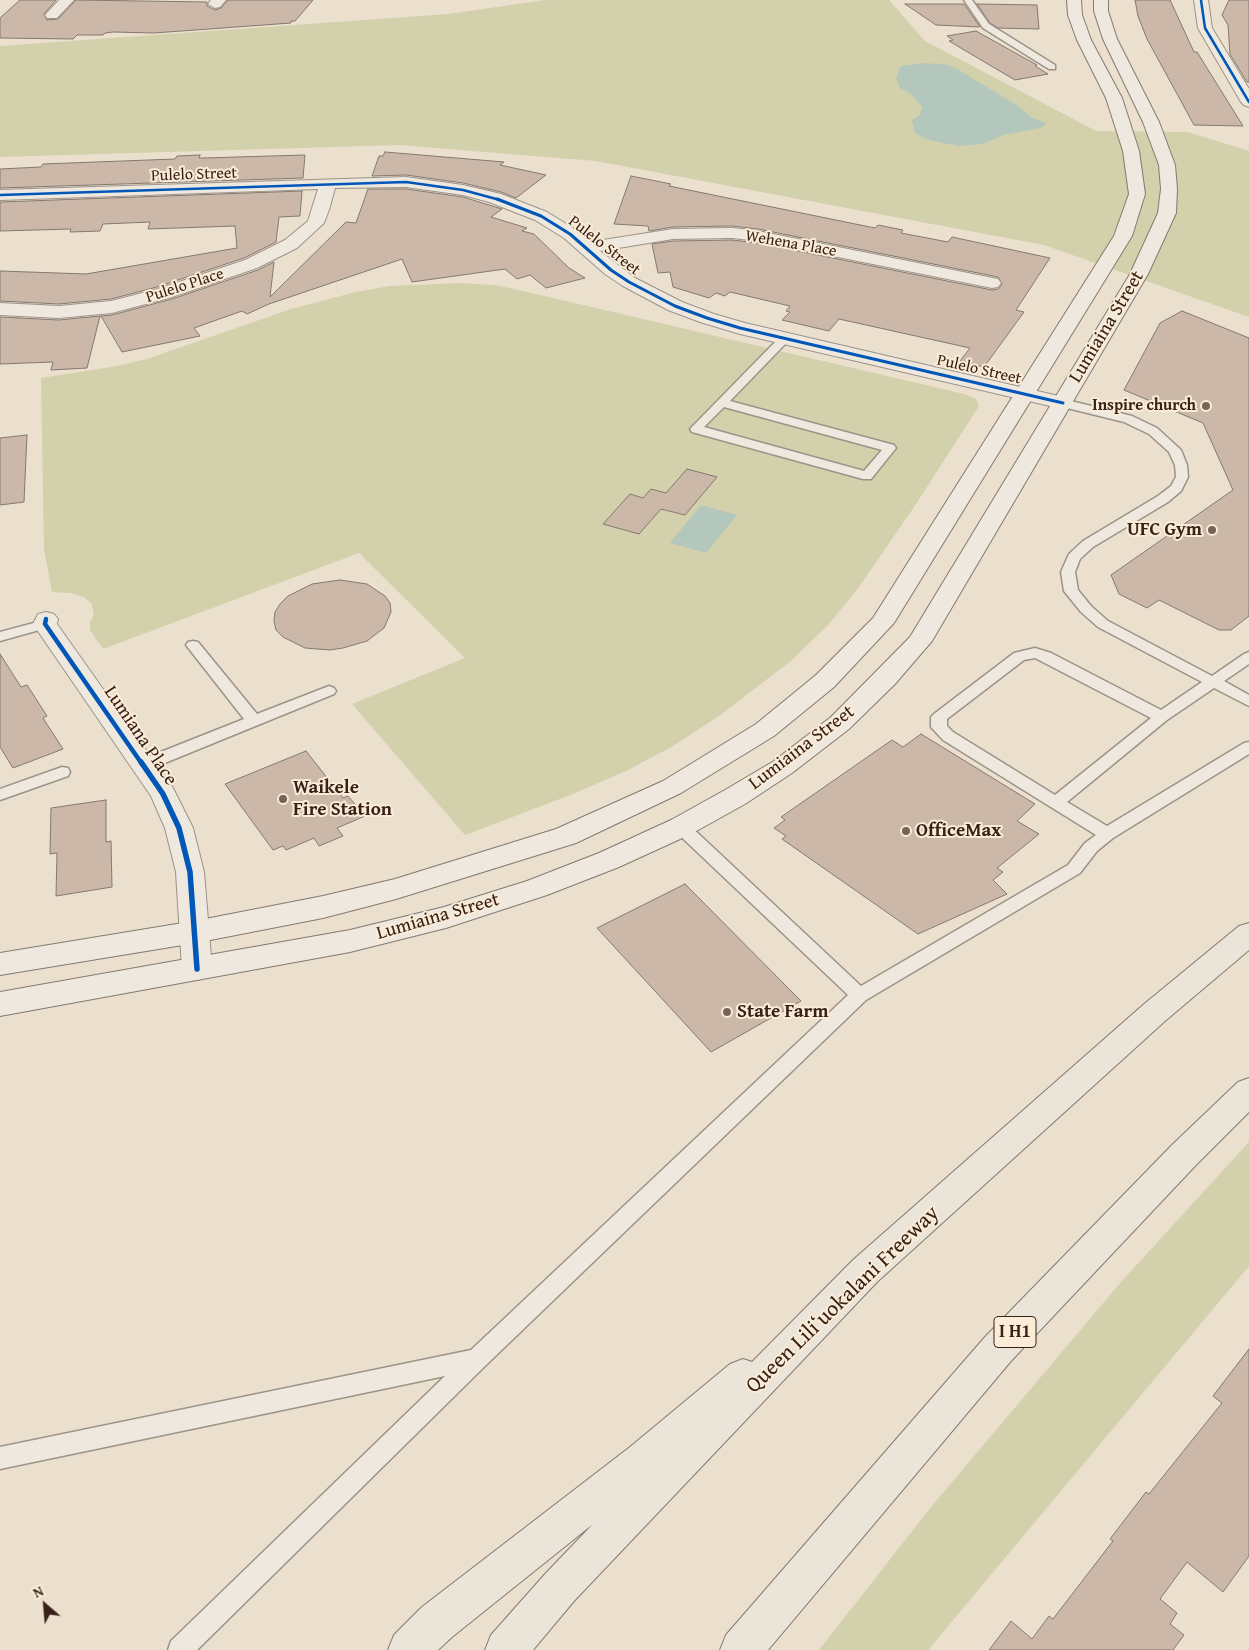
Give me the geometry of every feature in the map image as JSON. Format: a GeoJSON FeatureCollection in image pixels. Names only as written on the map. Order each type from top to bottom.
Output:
{"type":"FeatureCollection","features":[{"type":"Feature","properties":{"kind":"highway","name":"Queen Liliʻuokalani Freeway"},"geometry":{"type":"LineString","coordinates":[[506,1650],[560,1587],[866,1271],[1154,1013],[1249,934]]}},
{"type":"Feature","properties":{"kind":"highway","name":"I H1"},"geometry":{"type":"LineString","coordinates":[[742,1650],[998,1350],[1184,1155],[1249,1092]]}},
{"type":"Feature","properties":{"kind":"highway"},"geometry":{"type":"LineString","coordinates":[[409,1650],[437,1622],[644,1460],[866,1271]]}},
{"type":"Feature","properties":{"kind":"highway"},"geometry":{"type":"LineString","coordinates":[[750,1650],[796,1586]]}},
{"type":"Feature","properties":{"kind":"main road"},"geometry":{"type":"LineString","coordinates":[[52,15],[67,0]]}},
{"type":"Feature","properties":{"kind":"main road","name":"Lumiaina Street"},"geometry":{"type":"LineString","coordinates":[[0,964],[195,932],[323,908],[396,889],[566,836],[672,787],[764,730],[825,681],[882,623],[1123,236],[1137,194],[1131,151],[1114,98],[1084,40],[1075,15],[1074,0]]}},
{"type":"Feature","properties":{"kind":"main road","name":"Lumiaina Street"},"geometry":{"type":"LineString","coordinates":[[0,1004],[350,941],[446,917],[537,888],[609,860],[681,827],[735,797],[783,767],[840,723],[886,678],[920,641],[1139,274],[1168,213],[1167,165],[1151,122],[1110,38],[1101,11],[1101,0]]}},
{"type":"Feature","properties":{"kind":"main road"},"geometry":{"type":"LineString","coordinates":[[1201,0],[1204,28],[1231,69],[1240,89],[1249,102]]}},
{"type":"Feature","properties":{"kind":"main road"},"geometry":{"type":"LineString","coordinates":[[1231,69],[1246,70]]}},
{"type":"Feature","properties":{"kind":"main road","name":"Pulelo Street"},"geometry":{"type":"LineString","coordinates":[[0,195],[406,182],[463,190],[495,198],[541,216],[565,230],[611,270],[629,282],[675,306],[740,328],[1063,403]]}},
{"type":"Feature","properties":{"kind":"main road","name":"Pulelo Place"},"geometry":{"type":"LineString","coordinates":[[0,309],[59,312],[112,307],[165,293],[251,264],[291,244],[315,223],[321,210],[328,183]]}},
{"type":"Feature","properties":{"kind":"main road","name":"Wehena Place"},"geometry":{"type":"LineString","coordinates":[[587,248],[672,234],[750,235],[992,284]]}},
{"type":"Feature","properties":{"kind":"main road","name":"Lumiana Place"},"geometry":{"type":"LineString","coordinates":[[45,621],[163,794],[179,828],[191,881],[197,969]]}},
{"type":"Feature","properties":{"kind":"lane"},"geometry":{"type":"LineString","coordinates":[[968,0],[986,26],[1052,67]]}},
{"type":"Feature","properties":{"kind":"lane"},"geometry":{"type":"LineString","coordinates":[[722,403],[890,448],[867,476],[696,430],[722,403],[785,338]]}},
{"type":"Feature","properties":{"kind":"lane"},"geometry":{"type":"LineString","coordinates":[[1063,403],[1128,419],[1153,431],[1175,450],[1182,471],[1182,476],[1176,488],[1163,499],[1088,544],[1074,557],[1068,572],[1071,591],[1086,609],[1103,624],[1249,701]]}},
{"type":"Feature","properties":{"kind":"lane"},"geometry":{"type":"LineString","coordinates":[[0,637],[45,621]]}},
{"type":"Feature","properties":{"kind":"lane"},"geometry":{"type":"LineString","coordinates":[[193,645],[254,721]]}},
{"type":"Feature","properties":{"kind":"lane"},"geometry":{"type":"LineString","coordinates":[[1107,834],[945,734],[938,727],[939,717],[1019,656],[1035,653],[1046,656],[1162,717]]}},
{"type":"Feature","properties":{"kind":"lane"},"geometry":{"type":"LineString","coordinates":[[1057,802],[1162,717],[1249,657]]}},
{"type":"Feature","properties":{"kind":"lane"},"geometry":{"type":"LineString","coordinates":[[144,765],[329,691]]}},
{"type":"Feature","properties":{"kind":"lane"},"geometry":{"type":"LineString","coordinates":[[180,1650],[477,1359],[860,995],[1074,869],[1091,847],[1107,834],[1249,747]]}},
{"type":"Feature","properties":{"kind":"lane"},"geometry":{"type":"LineString","coordinates":[[0,795],[62,772]]}},
{"type":"Feature","properties":{"kind":"lane"},"geometry":{"type":"LineString","coordinates":[[681,827],[860,995]]}},
{"type":"Feature","properties":{"kind":"lane"},"geometry":{"type":"LineString","coordinates":[[0,1458],[477,1359]]}},
{"type":"Feature","properties":{"kind":"shaded area"},"geometry":{"type":"Polygon","coordinates":[[[545,0],[889,0],[925,41],[1096,131],[1188,132],[1249,151],[1249,317],[1044,245],[596,161],[399,145],[0,157],[0,46],[449,14],[545,0]]]}},
{"type":"Feature","properties":{"kind":"shaded area"},"geometry":{"type":"Polygon","coordinates":[[[924,63],[949,65],[1018,106],[1032,118],[1046,123],[1041,128],[1003,135],[983,144],[960,146],[928,140],[915,133],[912,120],[920,115],[922,107],[911,94],[900,88],[896,78],[901,66],[924,63]]]}},
{"type":"Feature","properties":{"kind":"shaded area"},"geometry":{"type":"Polygon","coordinates":[[[460,283],[494,285],[523,291],[964,394],[976,399],[979,406],[916,504],[859,587],[829,624],[792,660],[719,716],[673,746],[628,770],[573,794],[465,835],[352,704],[465,658],[359,553],[103,649],[90,630],[90,622],[94,615],[92,604],[84,597],[71,593],[52,592],[44,549],[41,378],[117,366],[147,359],[291,309],[356,292],[390,286],[460,283]]]}},
{"type":"Feature","properties":{"kind":"shaded area"},"geometry":{"type":"Polygon","coordinates":[[[701,505],[737,515],[706,553],[670,543],[701,505]]]}},
{"type":"Feature","properties":{"kind":"shaded area"},"geometry":{"type":"Polygon","coordinates":[[[1249,1142],[1249,1266],[928,1650],[819,1650],[931,1507],[1121,1282],[1249,1142]]]}},
{"type":"Feature","properties":{"kind":"building"},"geometry":{"type":"Polygon","coordinates":[[[20,0],[56,0],[44,14],[47,20],[58,19],[76,0],[207,2],[207,6],[215,10],[221,8],[228,0],[313,0],[295,21],[291,21],[291,23],[154,33],[113,32],[103,35],[77,35],[73,39],[0,38],[0,18],[20,0]]]}},
{"type":"Feature","properties":{"kind":"building"},"geometry":{"type":"Polygon","coordinates":[[[1135,0],[1170,0],[1194,52],[1197,52],[1243,126],[1194,125],[1147,39],[1138,16],[1135,0]]]}},
{"type":"Feature","properties":{"kind":"building"},"geometry":{"type":"Polygon","coordinates":[[[1229,0],[1249,0],[1249,82],[1247,82],[1230,54],[1228,25],[1222,15],[1229,0]]]}},
{"type":"Feature","properties":{"kind":"building"},"geometry":{"type":"Polygon","coordinates":[[[905,4],[964,4],[980,27],[936,25],[905,4]]]}},
{"type":"Feature","properties":{"kind":"building"},"geometry":{"type":"Polygon","coordinates":[[[977,4],[1037,5],[1039,29],[998,28],[990,23],[977,4]]]}},
{"type":"Feature","properties":{"kind":"building"},"geometry":{"type":"Polygon","coordinates":[[[976,31],[1037,65],[1035,66],[1048,74],[1015,80],[949,41],[953,40],[947,36],[976,31]]]}},
{"type":"Feature","properties":{"kind":"building"},"geometry":{"type":"Polygon","coordinates":[[[385,152],[504,162],[500,165],[546,175],[516,198],[501,192],[463,183],[406,175],[372,176],[379,156],[383,156],[385,152]]]}},
{"type":"Feature","properties":{"kind":"building"},"geometry":{"type":"Polygon","coordinates":[[[200,155],[199,158],[305,155],[303,178],[0,188],[0,169],[41,167],[43,164],[175,159],[177,156],[200,155]]]}},
{"type":"Feature","properties":{"kind":"building"},"geometry":{"type":"Polygon","coordinates":[[[631,176],[671,184],[669,186],[875,228],[878,225],[903,230],[901,233],[948,242],[952,237],[1050,258],[1016,310],[1024,312],[984,367],[960,361],[970,348],[839,319],[829,331],[782,320],[790,312],[786,311],[790,306],[730,292],[725,296],[716,293],[709,298],[673,287],[670,272],[658,273],[652,244],[673,241],[732,240],[758,243],[992,290],[998,289],[1002,284],[998,277],[758,229],[732,226],[673,227],[649,231],[648,226],[614,224],[631,176]]]}},
{"type":"Feature","properties":{"kind":"building"},"geometry":{"type":"Polygon","coordinates":[[[368,189],[406,189],[463,197],[502,209],[491,217],[527,228],[522,231],[534,234],[569,268],[585,278],[546,288],[530,275],[517,279],[505,269],[412,282],[402,259],[269,304],[247,314],[242,311],[194,328],[200,336],[122,352],[101,316],[112,315],[172,299],[258,270],[274,262],[270,297],[346,222],[356,223],[368,189]]]}},
{"type":"Feature","properties":{"kind":"building"},"geometry":{"type":"Polygon","coordinates":[[[302,191],[300,216],[279,217],[276,242],[244,258],[157,287],[111,299],[59,304],[0,301],[0,271],[86,274],[237,248],[235,226],[148,229],[150,222],[103,224],[100,231],[70,232],[71,229],[0,231],[0,202],[302,191]]]}},
{"type":"Feature","properties":{"kind":"building"},"geometry":{"type":"Polygon","coordinates":[[[1182,311],[1249,338],[1249,616],[1231,630],[1219,630],[1159,600],[1147,608],[1119,594],[1111,575],[1233,490],[1203,423],[1124,390],[1160,323],[1182,311]]]}},
{"type":"Feature","properties":{"kind":"building"},"geometry":{"type":"Polygon","coordinates":[[[100,316],[87,368],[51,370],[53,362],[0,364],[0,317],[59,320],[100,316]]]}},
{"type":"Feature","properties":{"kind":"building"},"geometry":{"type":"Polygon","coordinates":[[[27,435],[24,502],[0,505],[0,438],[27,435]]]}},
{"type":"Feature","properties":{"kind":"building"},"geometry":{"type":"Polygon","coordinates":[[[687,469],[717,477],[685,515],[661,509],[639,534],[603,524],[630,494],[643,498],[651,489],[666,493],[687,469]]]}},
{"type":"Feature","properties":{"kind":"building"},"geometry":{"type":"Polygon","coordinates":[[[340,580],[367,584],[385,596],[390,603],[391,612],[384,628],[367,641],[330,650],[305,648],[283,637],[276,630],[275,612],[288,596],[312,584],[340,580]]]}},
{"type":"Feature","properties":{"kind":"building"},"geometry":{"type":"Polygon","coordinates":[[[0,654],[21,687],[27,685],[47,716],[43,718],[63,749],[13,768],[0,747],[0,654]]]}},
{"type":"Feature","properties":{"kind":"building","name":"OfficeMax"},"geometry":{"type":"Polygon","coordinates":[[[921,734],[1035,804],[1017,821],[1039,834],[997,868],[1003,872],[993,880],[1007,894],[918,934],[782,839],[786,836],[774,828],[785,820],[781,817],[892,740],[903,747],[921,734]]]}},
{"type":"Feature","properties":{"kind":"building","name":"Waikele Fire Station"},"geometry":{"type":"Polygon","coordinates":[[[306,751],[343,798],[348,796],[365,816],[337,828],[343,836],[319,846],[314,838],[286,850],[283,846],[273,850],[225,784],[306,751]]]}},
{"type":"Feature","properties":{"kind":"building"},"geometry":{"type":"Polygon","coordinates":[[[106,800],[106,842],[111,841],[112,887],[56,896],[57,853],[50,854],[51,808],[106,800]]]}},
{"type":"Feature","properties":{"kind":"building"},"geometry":{"type":"Polygon","coordinates":[[[685,884],[801,1001],[711,1052],[597,928],[685,884]]]}},
{"type":"Feature","properties":{"kind":"building"},"geometry":{"type":"Polygon","coordinates":[[[1249,1349],[1249,1556],[1223,1592],[1187,1562],[1160,1599],[1177,1613],[1170,1624],[1184,1635],[1173,1650],[989,1650],[1011,1621],[1032,1639],[1049,1616],[1053,1619],[1113,1541],[1110,1539],[1146,1492],[1149,1494],[1222,1403],[1213,1396],[1249,1349]]]}},
{"type":"Feature","properties":{"kind":"cycle path"},"geometry":{"type":"LineString","coordinates":[[1201,0],[1205,28],[1249,102]]}},
{"type":"Feature","properties":{"kind":"cycle path"},"geometry":{"type":"LineString","coordinates":[[0,195],[370,182],[406,182],[463,190],[495,198],[541,216],[570,234],[611,270],[629,282],[675,306],[707,318],[740,328],[1063,403]]}},
{"type":"Feature","properties":{"kind":"cycle path"},"geometry":{"type":"LineString","coordinates":[[46,619],[45,624],[163,794],[179,828],[190,872],[197,969]]}},
{"type":"Feature","properties":{"kind":"place","name":"Inspire church"},"geometry":{"type":"Point","coordinates":[1206,406]}},
{"type":"Feature","properties":{"kind":"place","name":"UFC Gym"},"geometry":{"type":"Point","coordinates":[1212,530]}},
{"type":"Feature","properties":{"kind":"place","name":"Waikele Fire Station"},"geometry":{"type":"Point","coordinates":[283,799]}},
{"type":"Feature","properties":{"kind":"place","name":"OfficeMax"},"geometry":{"type":"Point","coordinates":[906,831]}},
{"type":"Feature","properties":{"kind":"place","name":"State Farm"},"geometry":{"type":"Point","coordinates":[727,1012]}}]}
